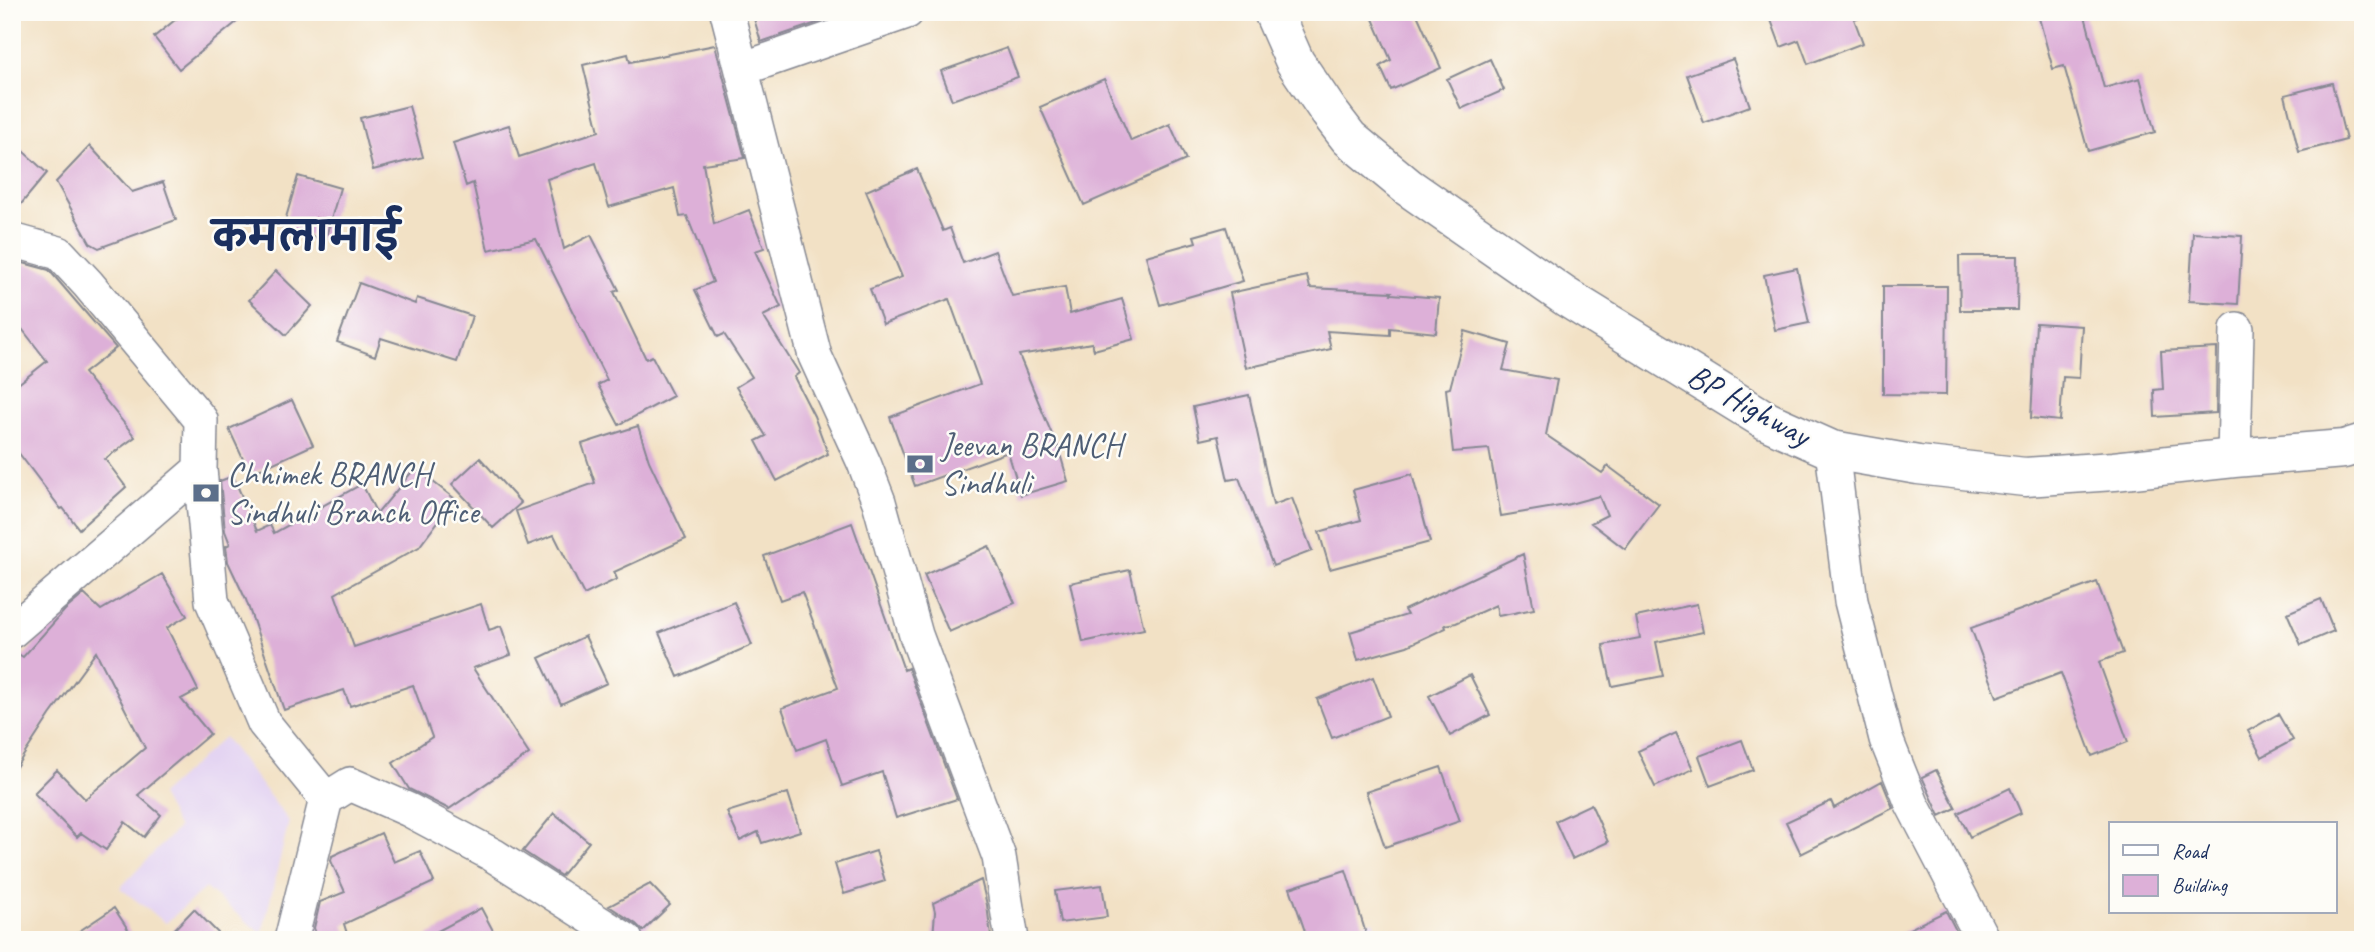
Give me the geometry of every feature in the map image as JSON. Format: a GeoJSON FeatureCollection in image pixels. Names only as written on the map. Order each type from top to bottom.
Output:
{"type":"FeatureCollection","features":[{"type":"Feature","properties":{"kind":"highway","name":"BP Highway"},"geometry":{"type":"LineString","coordinates":[[1273,12],[1295,62],[1349,138],[1408,187],[1566,297],[1767,421],[1832,450],[1918,465],[2025,477],[2343,449],[2363,443]]}},
{"type":"Feature","properties":{"kind":"street"},"geometry":{"type":"LineString","coordinates":[[727,12],[815,356],[879,502],[916,635],[999,857],[1012,940]]}},
{"type":"Feature","properties":{"kind":"street"},"geometry":{"type":"LineString","coordinates":[[742,69],[907,12]]}},
{"type":"Feature","properties":{"kind":"street"},"geometry":{"type":"LineString","coordinates":[[12,240],[59,253],[201,420],[200,469],[212,601],[264,723],[326,799]]}},
{"type":"Feature","properties":{"kind":"street"},"geometry":{"type":"LineString","coordinates":[[2234,458],[2237,329]]}},
{"type":"Feature","properties":{"kind":"street"},"geometry":{"type":"LineString","coordinates":[[1832,450],[1851,601],[1886,739],[1913,804],[1983,940]]}},
{"type":"Feature","properties":{"kind":"street"},"geometry":{"type":"LineString","coordinates":[[12,631],[200,469]]}},
{"type":"Feature","properties":{"kind":"street"},"geometry":{"type":"LineString","coordinates":[[291,940],[326,799],[350,784],[409,810],[493,855],[626,940]]}},
{"type":"Feature","properties":{"kind":"shaded area"},"geometry":{"type":"Polygon","coordinates":[[[224,737],[289,821],[262,934],[205,888],[166,923],[120,888],[178,828],[160,795],[224,737]]]}},
{"type":"Feature","properties":{"kind":"shaded area"},"geometry":{"type":"Polygon","coordinates":[[[1374,921],[1380,940],[1310,940],[1374,921]]]}},
{"type":"Feature","properties":{"kind":"building"},"geometry":{"type":"Polygon","coordinates":[[[185,12],[249,12],[179,69],[154,37],[185,12]]]}},
{"type":"Feature","properties":{"kind":"building"},"geometry":{"type":"Polygon","coordinates":[[[752,12],[843,12],[843,14],[761,42],[752,12]]]}},
{"type":"Feature","properties":{"kind":"building"},"geometry":{"type":"Polygon","coordinates":[[[1370,12],[1416,12],[1441,68],[1391,90],[1380,66],[1391,60],[1370,12]]]}},
{"type":"Feature","properties":{"kind":"building"},"geometry":{"type":"Polygon","coordinates":[[[1768,12],[1865,12],[1866,15],[1854,19],[1863,43],[1808,64],[1799,40],[1781,47],[1768,12]]]}},
{"type":"Feature","properties":{"kind":"building"},"geometry":{"type":"Polygon","coordinates":[[[2061,12],[2084,12],[2104,88],[2140,78],[2155,132],[2088,151],[2064,66],[2053,69],[2039,18],[2061,12]]]}},
{"type":"Feature","properties":{"kind":"building"},"geometry":{"type":"Polygon","coordinates":[[[715,45],[745,158],[703,164],[714,224],[749,210],[764,248],[755,251],[781,307],[763,316],[799,373],[794,377],[814,416],[828,454],[777,481],[756,441],[766,436],[736,387],[752,377],[724,334],[718,337],[695,290],[713,282],[687,216],[680,217],[674,188],[609,207],[596,163],[547,179],[564,249],[591,235],[619,290],[614,292],[646,359],[652,356],[673,396],[619,425],[598,385],[607,380],[536,239],[488,250],[473,183],[466,186],[453,143],[509,125],[519,157],[599,131],[583,65],[628,54],[630,62],[715,45]]]}},
{"type":"Feature","properties":{"kind":"building"},"geometry":{"type":"Polygon","coordinates":[[[1007,48],[1018,77],[952,100],[941,71],[1007,48]]]}},
{"type":"Feature","properties":{"kind":"building"},"geometry":{"type":"Polygon","coordinates":[[[1490,59],[1504,90],[1461,109],[1447,79],[1490,59]]]}},
{"type":"Feature","properties":{"kind":"building"},"geometry":{"type":"Polygon","coordinates":[[[1733,59],[1750,106],[1704,123],[1687,75],[1733,59]]]}},
{"type":"Feature","properties":{"kind":"building"},"geometry":{"type":"Polygon","coordinates":[[[1104,79],[1131,141],[1170,124],[1186,160],[1084,205],[1040,107],[1104,79]]]}},
{"type":"Feature","properties":{"kind":"building"},"geometry":{"type":"Polygon","coordinates":[[[2332,83],[2346,140],[2299,152],[2285,95],[2332,83]]]}},
{"type":"Feature","properties":{"kind":"building"},"geometry":{"type":"Polygon","coordinates":[[[409,106],[423,157],[373,170],[360,118],[409,106]]]}},
{"type":"Feature","properties":{"kind":"building"},"geometry":{"type":"Polygon","coordinates":[[[12,141],[47,173],[12,215],[12,141]]]}},
{"type":"Feature","properties":{"kind":"building"},"geometry":{"type":"Polygon","coordinates":[[[90,146],[132,192],[163,182],[176,220],[99,248],[90,243],[56,182],[90,146]]]}},
{"type":"Feature","properties":{"kind":"building"},"geometry":{"type":"Polygon","coordinates":[[[917,169],[943,231],[950,228],[963,263],[995,251],[1012,296],[1065,287],[1070,314],[1122,299],[1134,339],[1094,350],[1092,343],[1019,355],[1055,437],[1068,481],[1021,495],[1008,452],[915,486],[890,417],[980,384],[949,299],[883,324],[870,289],[902,277],[866,191],[917,169]]]}},
{"type":"Feature","properties":{"kind":"building"},"geometry":{"type":"Polygon","coordinates":[[[298,176],[340,188],[325,240],[283,228],[298,176]]]}},
{"type":"Feature","properties":{"kind":"building"},"geometry":{"type":"Polygon","coordinates":[[[1226,227],[1243,281],[1160,305],[1146,256],[1196,242],[1194,236],[1226,227]]]}},
{"type":"Feature","properties":{"kind":"building"},"geometry":{"type":"Polygon","coordinates":[[[2193,233],[2242,236],[2238,304],[2189,301],[2193,233]]]}},
{"type":"Feature","properties":{"kind":"building"},"geometry":{"type":"Polygon","coordinates":[[[1959,256],[2018,256],[2017,310],[1960,310],[1959,256]]]}},
{"type":"Feature","properties":{"kind":"building"},"geometry":{"type":"Polygon","coordinates":[[[12,260],[49,270],[116,348],[84,373],[135,437],[105,459],[126,487],[79,529],[12,444],[12,389],[47,361],[12,316],[12,260]]]}},
{"type":"Feature","properties":{"kind":"building"},"geometry":{"type":"Polygon","coordinates":[[[1797,268],[1809,323],[1775,330],[1764,275],[1797,268]]]}},
{"type":"Feature","properties":{"kind":"building"},"geometry":{"type":"Polygon","coordinates":[[[276,271],[312,306],[286,335],[249,300],[276,271]]]}},
{"type":"Feature","properties":{"kind":"building"},"geometry":{"type":"Polygon","coordinates":[[[1307,276],[1310,288],[1392,292],[1391,294],[1439,298],[1436,333],[1390,328],[1390,335],[1327,331],[1331,349],[1246,368],[1230,293],[1307,276]]]}},
{"type":"Feature","properties":{"kind":"building"},"geometry":{"type":"Polygon","coordinates":[[[359,283],[415,304],[417,298],[472,316],[457,362],[381,338],[375,356],[337,342],[359,283]]]}},
{"type":"Feature","properties":{"kind":"building"},"geometry":{"type":"Polygon","coordinates":[[[1883,286],[1947,286],[1946,395],[1883,394],[1883,286]]]}},
{"type":"Feature","properties":{"kind":"building"},"geometry":{"type":"Polygon","coordinates":[[[2036,323],[2082,326],[2079,378],[2063,377],[2060,421],[2031,418],[2036,323]]]}},
{"type":"Feature","properties":{"kind":"building"},"geometry":{"type":"Polygon","coordinates":[[[1465,331],[1510,344],[1503,370],[1557,380],[1546,435],[1602,473],[1608,466],[1659,504],[1625,549],[1591,523],[1607,515],[1599,496],[1566,505],[1501,516],[1489,449],[1453,452],[1446,389],[1450,388],[1465,331]]]}},
{"type":"Feature","properties":{"kind":"building"},"geometry":{"type":"Polygon","coordinates":[[[2217,348],[2216,413],[2155,417],[2154,390],[2163,389],[2161,351],[2217,348]]]}},
{"type":"Feature","properties":{"kind":"building"},"geometry":{"type":"Polygon","coordinates":[[[1249,395],[1273,505],[1292,498],[1312,551],[1273,566],[1239,478],[1228,480],[1218,436],[1200,440],[1193,407],[1249,395]]]}},
{"type":"Feature","properties":{"kind":"building"},"geometry":{"type":"Polygon","coordinates":[[[292,400],[313,445],[250,474],[229,429],[292,400]]]}},
{"type":"Feature","properties":{"kind":"building"},"geometry":{"type":"Polygon","coordinates":[[[638,426],[649,461],[686,539],[614,572],[617,579],[584,595],[554,535],[528,545],[516,511],[595,483],[582,444],[638,426]]]}},
{"type":"Feature","properties":{"kind":"building"},"geometry":{"type":"Polygon","coordinates":[[[480,458],[521,503],[493,528],[452,484],[480,458]]]}},
{"type":"Feature","properties":{"kind":"building"},"geometry":{"type":"Polygon","coordinates":[[[415,468],[455,499],[419,547],[335,594],[354,647],[481,604],[489,630],[501,626],[511,655],[473,668],[529,754],[449,809],[409,789],[393,763],[432,737],[413,685],[350,706],[344,690],[284,710],[246,600],[228,562],[226,546],[230,544],[225,531],[220,481],[233,476],[257,531],[270,525],[274,533],[362,484],[377,514],[415,468]]]}},
{"type":"Feature","properties":{"kind":"building"},"geometry":{"type":"Polygon","coordinates":[[[1412,474],[1430,542],[1330,569],[1319,532],[1361,520],[1353,490],[1412,474]]]}},
{"type":"Feature","properties":{"kind":"building"},"geometry":{"type":"Polygon","coordinates":[[[852,523],[904,670],[908,668],[957,799],[896,818],[882,772],[842,786],[826,739],[797,750],[782,708],[838,688],[802,592],[780,600],[764,556],[852,523]]]}},
{"type":"Feature","properties":{"kind":"building"},"geometry":{"type":"Polygon","coordinates":[[[989,546],[1015,603],[949,632],[924,575],[989,546]]]}},
{"type":"Feature","properties":{"kind":"building"},"geometry":{"type":"Polygon","coordinates":[[[1523,554],[1534,609],[1498,616],[1496,605],[1456,623],[1445,625],[1446,628],[1407,646],[1358,660],[1350,632],[1407,615],[1404,610],[1523,554]]]}},
{"type":"Feature","properties":{"kind":"building"},"geometry":{"type":"Polygon","coordinates":[[[1130,570],[1144,629],[1083,642],[1070,583],[1130,570]]]}},
{"type":"Feature","properties":{"kind":"building"},"geometry":{"type":"Polygon","coordinates":[[[162,574],[187,616],[167,628],[198,690],[181,699],[210,734],[138,795],[161,815],[144,837],[125,822],[106,850],[81,833],[77,837],[34,793],[57,770],[85,799],[145,748],[96,652],[12,773],[12,650],[23,657],[65,610],[84,594],[101,610],[162,574]]]}},
{"type":"Feature","properties":{"kind":"building"},"geometry":{"type":"Polygon","coordinates":[[[2097,582],[2123,653],[2099,662],[2128,742],[2092,756],[2061,673],[1997,697],[1971,628],[2097,582]]]}},
{"type":"Feature","properties":{"kind":"building"},"geometry":{"type":"Polygon","coordinates":[[[2321,599],[2334,631],[2301,645],[2287,613],[2321,599]]]}},
{"type":"Feature","properties":{"kind":"building"},"geometry":{"type":"Polygon","coordinates":[[[734,602],[752,645],[678,677],[659,633],[734,602]]]}},
{"type":"Feature","properties":{"kind":"building"},"geometry":{"type":"Polygon","coordinates":[[[1697,604],[1703,632],[1656,642],[1663,676],[1612,686],[1603,645],[1640,638],[1636,617],[1697,604]]]}},
{"type":"Feature","properties":{"kind":"building"},"geometry":{"type":"Polygon","coordinates":[[[585,636],[607,683],[561,704],[539,658],[585,636]]]}},
{"type":"Feature","properties":{"kind":"building"},"geometry":{"type":"Polygon","coordinates":[[[1470,675],[1490,715],[1450,736],[1429,696],[1470,675]]]}},
{"type":"Feature","properties":{"kind":"building"},"geometry":{"type":"Polygon","coordinates":[[[1373,677],[1388,716],[1332,738],[1317,699],[1373,677]]]}},
{"type":"Feature","properties":{"kind":"building"},"geometry":{"type":"Polygon","coordinates":[[[2278,714],[2293,740],[2262,757],[2248,731],[2278,714]]]}},
{"type":"Feature","properties":{"kind":"building"},"geometry":{"type":"Polygon","coordinates":[[[1676,733],[1693,769],[1655,787],[1638,751],[1676,733]]]}},
{"type":"Feature","properties":{"kind":"building"},"geometry":{"type":"Polygon","coordinates":[[[1742,740],[1753,770],[1710,786],[1699,756],[1742,740]]]}},
{"type":"Feature","properties":{"kind":"building"},"geometry":{"type":"Polygon","coordinates":[[[1441,767],[1460,821],[1385,847],[1366,792],[1441,767]]]}},
{"type":"Feature","properties":{"kind":"building"},"geometry":{"type":"Polygon","coordinates":[[[1936,770],[1956,808],[1940,816],[1922,777],[1936,770]]]}},
{"type":"Feature","properties":{"kind":"building"},"geometry":{"type":"Polygon","coordinates":[[[1882,781],[1893,808],[1801,854],[1786,822],[1831,801],[1834,808],[1882,781]]]}},
{"type":"Feature","properties":{"kind":"building"},"geometry":{"type":"Polygon","coordinates":[[[2010,788],[2021,813],[1970,837],[1958,813],[2010,788]]]}},
{"type":"Feature","properties":{"kind":"building"},"geometry":{"type":"Polygon","coordinates":[[[788,793],[800,831],[762,843],[758,832],[740,841],[727,812],[788,793]]]}},
{"type":"Feature","properties":{"kind":"building"},"geometry":{"type":"Polygon","coordinates":[[[1591,804],[1608,842],[1572,859],[1555,821],[1591,804]]]}},
{"type":"Feature","properties":{"kind":"building"},"geometry":{"type":"Polygon","coordinates":[[[554,813],[589,842],[561,876],[523,851],[554,813]]]}},
{"type":"Feature","properties":{"kind":"building"},"geometry":{"type":"Polygon","coordinates":[[[381,833],[394,862],[420,851],[434,882],[344,924],[349,940],[318,940],[314,928],[320,902],[345,892],[331,861],[332,856],[381,833]]]}},
{"type":"Feature","properties":{"kind":"building"},"geometry":{"type":"Polygon","coordinates":[[[876,851],[885,881],[844,894],[835,864],[876,851]]]}},
{"type":"Feature","properties":{"kind":"building"},"geometry":{"type":"Polygon","coordinates":[[[1346,870],[1368,940],[1308,940],[1290,888],[1346,870]]]}},
{"type":"Feature","properties":{"kind":"building"},"geometry":{"type":"Polygon","coordinates":[[[981,880],[991,937],[933,937],[933,903],[981,880]]]}},
{"type":"Feature","properties":{"kind":"building"},"geometry":{"type":"Polygon","coordinates":[[[650,884],[670,905],[643,931],[609,906],[650,884]]]}},
{"type":"Feature","properties":{"kind":"building"},"geometry":{"type":"Polygon","coordinates":[[[1102,885],[1107,917],[1060,923],[1055,891],[1102,885]]]}},
{"type":"Feature","properties":{"kind":"building"},"geometry":{"type":"Polygon","coordinates":[[[114,908],[135,940],[66,940],[114,908]]]}},
{"type":"Feature","properties":{"kind":"building"},"geometry":{"type":"Polygon","coordinates":[[[481,908],[498,940],[421,940],[481,908]]]}},
{"type":"Feature","properties":{"kind":"building"},"geometry":{"type":"Polygon","coordinates":[[[194,909],[225,940],[164,940],[194,909]]]}},
{"type":"Feature","properties":{"kind":"building"},"geometry":{"type":"Polygon","coordinates":[[[1946,911],[1961,940],[1887,940],[1946,911]]]}},
{"type":"Feature","properties":{"kind":"place","name":"Jeevan BRANCH Sindhuli"},"geometry":{"type":"Point","coordinates":[920,464]}},
{"type":"Feature","properties":{"kind":"place","name":"Chhimek BRANCH Sindhuli Branch Office"},"geometry":{"type":"Point","coordinates":[206,493]}},
{"type":"Feature","properties":{"kind":"district","name":"कमलामाई"},"geometry":{"type":"Point","coordinates":[306,237]}}]}
